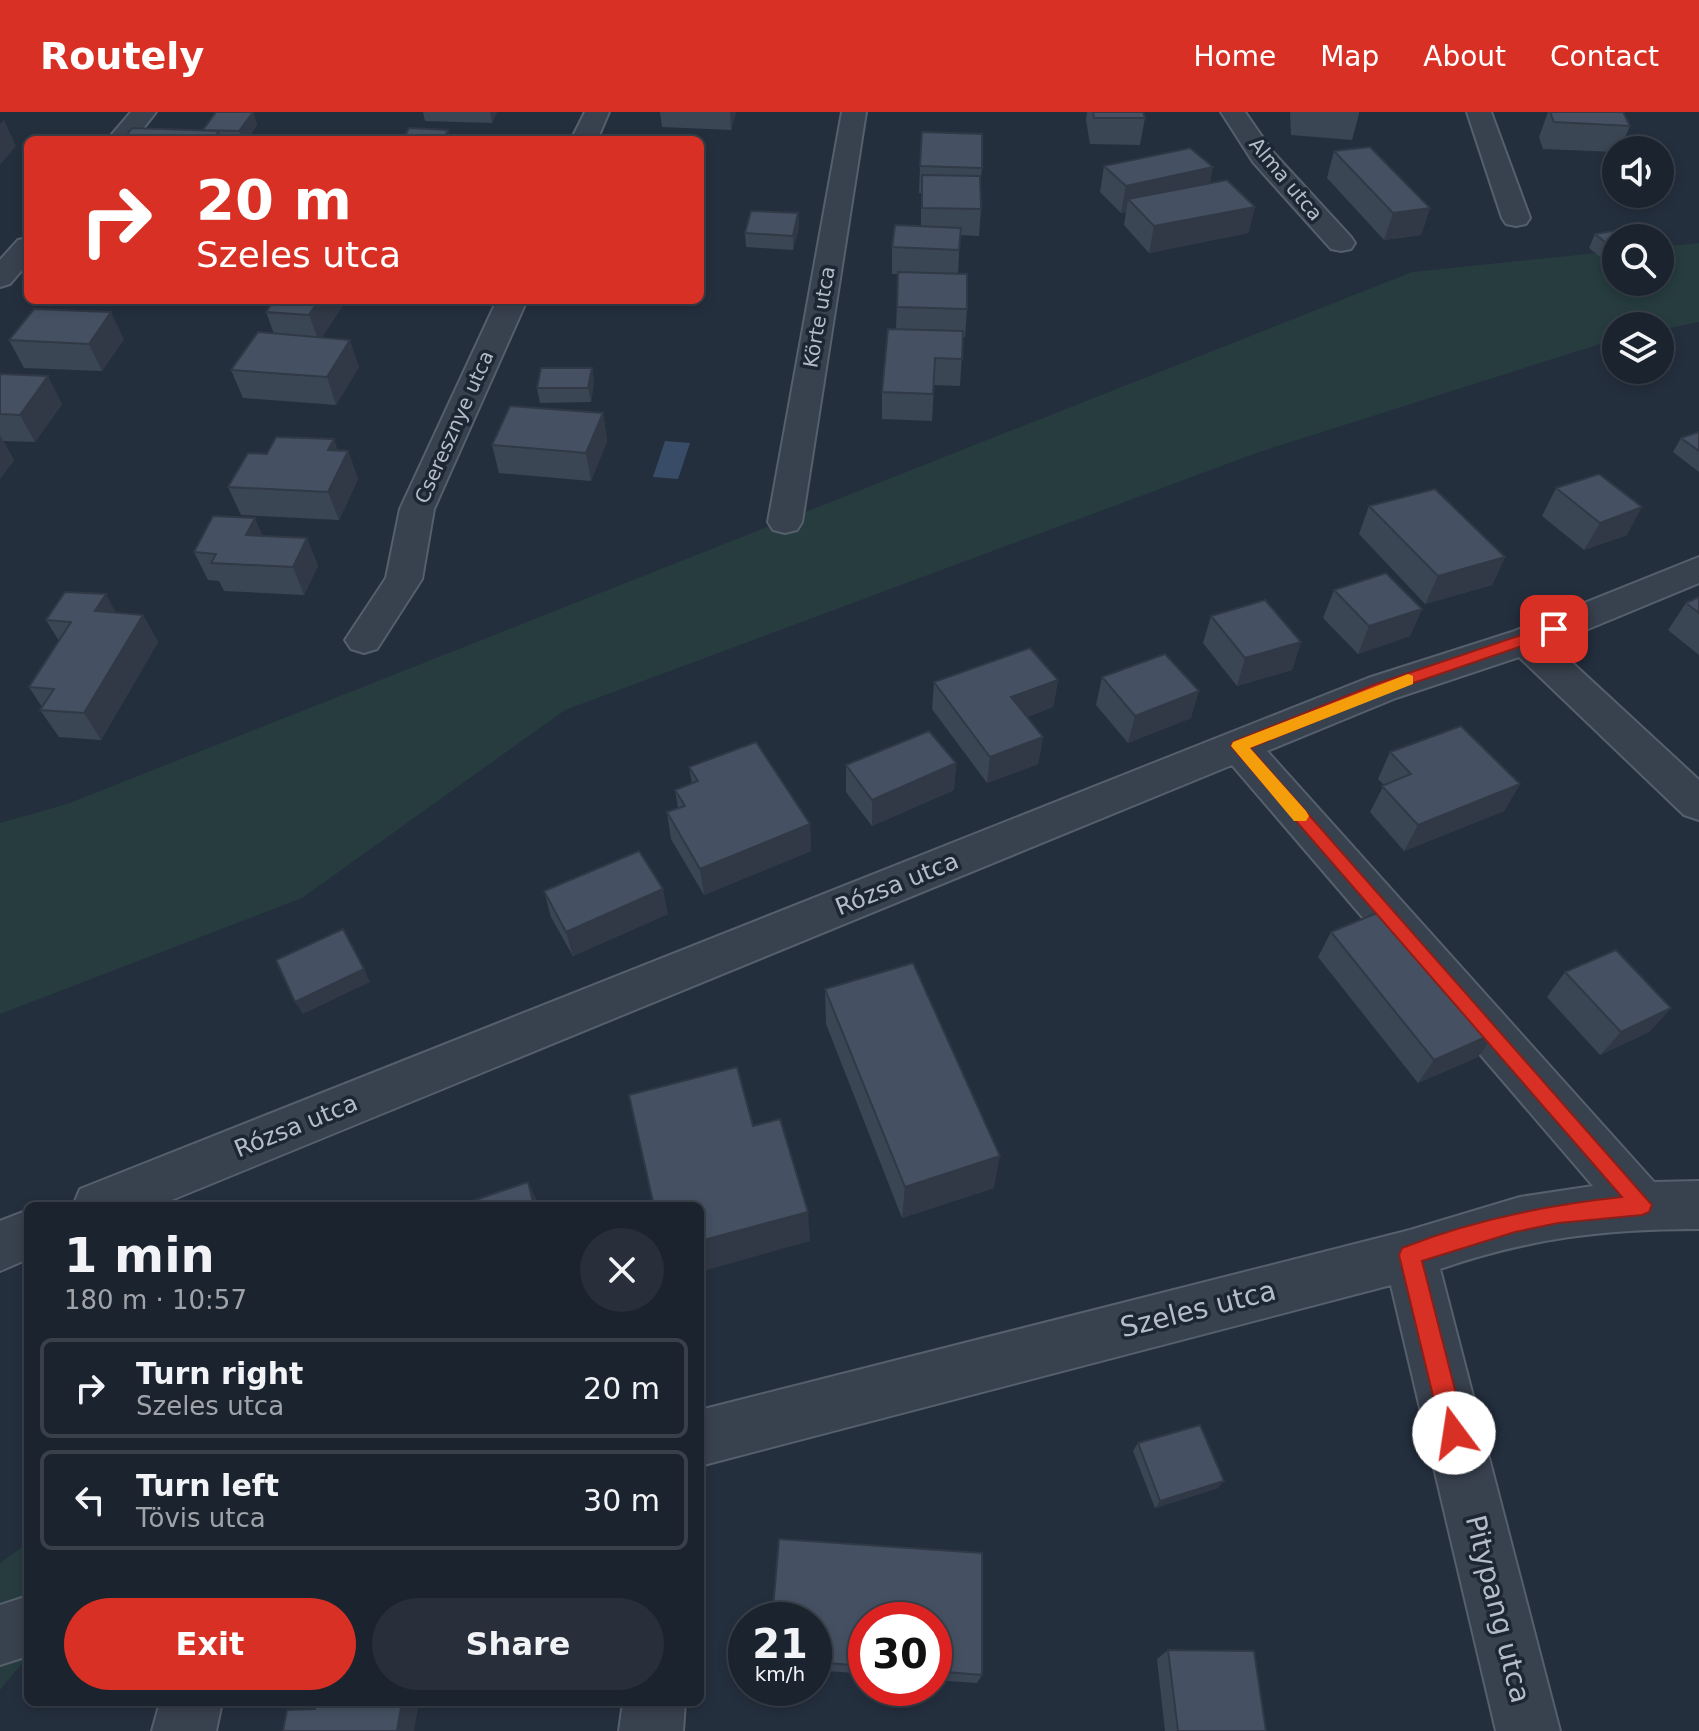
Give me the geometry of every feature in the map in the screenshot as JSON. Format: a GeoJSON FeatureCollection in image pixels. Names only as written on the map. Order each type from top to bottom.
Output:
{"type":"FeatureCollection","features":[{"type":"Feature","properties":{"kind":"street"},"geometry":{"type":"LineString","coordinates":[[123,136],[144,112]]}},
{"type":"Feature","properties":{"kind":"street"},"geometry":{"type":"LineString","coordinates":[[586,136],[597,112]]}},
{"type":"Feature","properties":{"kind":"street","name":"Körte utca"},"geometry":{"type":"LineString","coordinates":[[785,522],[854,112]]}},
{"type":"Feature","properties":{"kind":"street","name":"Alma utca"},"geometry":{"type":"LineString","coordinates":[[1233,112],[1262,156],[1341,243]]}},
{"type":"Feature","properties":{"kind":"street"},"geometry":{"type":"LineString","coordinates":[[1479,112],[1516,218]]}},
{"type":"Feature","properties":{"kind":"street"},"geometry":{"type":"LineString","coordinates":[[0,278],[24,251]]}},
{"type":"Feature","properties":{"kind":"street","name":"Cseresznye utca"},"geometry":{"type":"LineString","coordinates":[[364,640],[404,579],[417,509],[510,304]]}},
{"type":"Feature","properties":{"kind":"street","name":"Rózsa utca"},"geometry":{"type":"LineString","coordinates":[[108,1202],[1382,688],[1525,641],[1699,569]]}},
{"type":"Feature","properties":{"kind":"street"},"geometry":{"type":"LineString","coordinates":[[1525,641],[1699,804]]}},
{"type":"Feature","properties":{"kind":"street"},"geometry":{"type":"LineString","coordinates":[[1239,746],[1642,1205]]}},
{"type":"Feature","properties":{"kind":"street","name":"Szeles utca"},"geometry":{"type":"LineString","coordinates":[[704,1437],[1410,1255],[1515,1222],[1558,1213],[1642,1205],[1699,1205]]}},
{"type":"Feature","properties":{"kind":"street"},"geometry":{"type":"LineString","coordinates":[[0,1246],[24,1236]]}},
{"type":"Feature","properties":{"kind":"street","name":"Pitypang utca"},"geometry":{"type":"LineString","coordinates":[[1410,1255],[1528,1731]]}},
{"type":"Feature","properties":{"kind":"street"},"geometry":{"type":"LineString","coordinates":[[0,1635],[24,1627]]}},
{"type":"Feature","properties":{"kind":"street"},"geometry":{"type":"LineString","coordinates":[[184,1731],[190,1706]]}},
{"type":"Feature","properties":{"kind":"street"},"geometry":{"type":"LineString","coordinates":[[651,1731],[654,1706]]}},
{"type":"Feature","properties":{"kind":"green space"},"geometry":{"type":"Polygon","coordinates":[[[1699,243],[1699,322],[1674,327],[1674,312],[1602,312],[1602,343],[1259,452],[565,710],[302,898],[0,1014],[0,823],[67,804],[1412,272],[1602,252],[1602,296],[1674,296],[1674,246],[1699,243]]]}},
{"type":"Feature","properties":{"kind":"green space"},"geometry":{"type":"Polygon","coordinates":[[[24,1546],[24,1661],[0,1690],[0,1563],[24,1546]]]}},
{"type":"Feature","properties":{"kind":"water"},"geometry":{"type":"Polygon","coordinates":[[[665,441],[690,443],[678,479],[653,477],[665,441]]]}},
{"type":"Feature","properties":{"kind":"building"},"geometry":{"type":"Polygon","coordinates":[[[216,112],[253,112],[239,131],[203,130],[216,112]]]}},
{"type":"Feature","properties":{"kind":"building"},"geometry":{"type":"Polygon","coordinates":[[[1093,112],[1143,112],[1145,118],[1094,118],[1093,112]]]}},
{"type":"Feature","properties":{"kind":"building"},"geometry":{"type":"Polygon","coordinates":[[[1550,112],[1623,112],[1630,126],[1554,122],[1550,112]]]}},
{"type":"Feature","properties":{"kind":"building"},"geometry":{"type":"Polygon","coordinates":[[[132,128],[219,131],[215,136],[126,136],[132,128]]]}},
{"type":"Feature","properties":{"kind":"building"},"geometry":{"type":"Polygon","coordinates":[[[409,128],[448,130],[445,136],[405,136],[409,128]]]}},
{"type":"Feature","properties":{"kind":"building"},"geometry":{"type":"Polygon","coordinates":[[[922,132],[982,134],[982,168],[920,166],[922,132]]]}},
{"type":"Feature","properties":{"kind":"building"},"geometry":{"type":"Polygon","coordinates":[[[1370,147],[1430,208],[1393,213],[1334,151],[1370,147]]]}},
{"type":"Feature","properties":{"kind":"building"},"geometry":{"type":"Polygon","coordinates":[[[1190,148],[1213,167],[1126,186],[1104,166],[1190,148]]]}},
{"type":"Feature","properties":{"kind":"building"},"geometry":{"type":"Polygon","coordinates":[[[922,175],[980,176],[981,209],[922,208],[922,175]]]}},
{"type":"Feature","properties":{"kind":"building"},"geometry":{"type":"Polygon","coordinates":[[[1227,180],[1255,207],[1154,226],[1128,199],[1227,180]]]}},
{"type":"Feature","properties":{"kind":"building"},"geometry":{"type":"Polygon","coordinates":[[[751,211],[798,213],[793,236],[745,233],[751,211]]]}},
{"type":"Feature","properties":{"kind":"building"},"geometry":{"type":"Polygon","coordinates":[[[895,225],[961,228],[959,250],[892,247],[895,225]]]}},
{"type":"Feature","properties":{"kind":"building"},"geometry":{"type":"Polygon","coordinates":[[[898,272],[967,274],[967,309],[897,307],[898,272]]]}},
{"type":"Feature","properties":{"kind":"building"},"geometry":{"type":"Polygon","coordinates":[[[271,304],[316,304],[309,315],[266,312],[271,304]]]}},
{"type":"Feature","properties":{"kind":"building"},"geometry":{"type":"Polygon","coordinates":[[[34,309],[111,312],[89,344],[9,340],[34,309]]]}},
{"type":"Feature","properties":{"kind":"building"},"geometry":{"type":"Polygon","coordinates":[[[888,329],[963,331],[962,359],[935,358],[933,394],[882,392],[888,329]]]}},
{"type":"Feature","properties":{"kind":"building"},"geometry":{"type":"Polygon","coordinates":[[[258,332],[350,340],[327,377],[231,370],[258,332]]]}},
{"type":"Feature","properties":{"kind":"building"},"geometry":{"type":"Polygon","coordinates":[[[541,368],[592,368],[588,388],[537,388],[541,368]]]}},
{"type":"Feature","properties":{"kind":"building"},"geometry":{"type":"Polygon","coordinates":[[[0,374],[48,376],[20,415],[0,414],[0,374]]]}},
{"type":"Feature","properties":{"kind":"building"},"geometry":{"type":"Polygon","coordinates":[[[510,406],[603,413],[586,453],[492,445],[510,406]]]}},
{"type":"Feature","properties":{"kind":"building"},"geometry":{"type":"Polygon","coordinates":[[[1699,432],[1699,451],[1681,438],[1699,432]]]}},
{"type":"Feature","properties":{"kind":"building"},"geometry":{"type":"Polygon","coordinates":[[[276,437],[334,439],[328,450],[348,451],[328,492],[228,487],[248,453],[267,454],[276,437]]]}},
{"type":"Feature","properties":{"kind":"building"},"geometry":{"type":"Polygon","coordinates":[[[1599,474],[1642,507],[1600,523],[1556,488],[1599,474]]]}},
{"type":"Feature","properties":{"kind":"building"},"geometry":{"type":"Polygon","coordinates":[[[1435,489],[1505,557],[1438,576],[1369,506],[1435,489]]]}},
{"type":"Feature","properties":{"kind":"building"},"geometry":{"type":"Polygon","coordinates":[[[213,516],[255,518],[246,535],[307,538],[293,567],[211,563],[216,554],[194,552],[213,516]]]}},
{"type":"Feature","properties":{"kind":"building"},"geometry":{"type":"Polygon","coordinates":[[[1386,573],[1422,609],[1369,626],[1334,590],[1386,573]]]}},
{"type":"Feature","properties":{"kind":"building"},"geometry":{"type":"Polygon","coordinates":[[[65,592],[106,594],[95,611],[143,615],[84,713],[40,710],[54,689],[29,687],[71,622],[46,620],[65,592]]]}},
{"type":"Feature","properties":{"kind":"building"},"geometry":{"type":"Polygon","coordinates":[[[1699,597],[1699,613],[1686,603],[1699,597]]]}},
{"type":"Feature","properties":{"kind":"building"},"geometry":{"type":"Polygon","coordinates":[[[1265,600],[1301,642],[1245,658],[1211,616],[1265,600]]]}},
{"type":"Feature","properties":{"kind":"building"},"geometry":{"type":"Polygon","coordinates":[[[1030,648],[1058,680],[1011,697],[1043,737],[990,757],[934,682],[1030,648]]]}},
{"type":"Feature","properties":{"kind":"building"},"geometry":{"type":"Polygon","coordinates":[[[1165,654],[1199,691],[1135,716],[1102,677],[1165,654]]]}},
{"type":"Feature","properties":{"kind":"building"},"geometry":{"type":"Polygon","coordinates":[[[1461,726],[1520,784],[1418,825],[1382,786],[1411,774],[1390,752],[1461,726]]]}},
{"type":"Feature","properties":{"kind":"building"},"geometry":{"type":"Polygon","coordinates":[[[929,731],[956,763],[872,800],[846,765],[929,731]]]}},
{"type":"Feature","properties":{"kind":"building"},"geometry":{"type":"Polygon","coordinates":[[[756,742],[810,824],[700,869],[667,812],[685,806],[675,790],[698,781],[689,767],[756,742]]]}},
{"type":"Feature","properties":{"kind":"building"},"geometry":{"type":"Polygon","coordinates":[[[639,851],[663,889],[566,932],[544,891],[639,851]]]}},
{"type":"Feature","properties":{"kind":"building"},"geometry":{"type":"Polygon","coordinates":[[[1389,908],[1495,1033],[1434,1060],[1331,932],[1389,908]]]}},
{"type":"Feature","properties":{"kind":"building"},"geometry":{"type":"Polygon","coordinates":[[[343,929],[364,969],[295,1002],[276,960],[343,929]]]}},
{"type":"Feature","properties":{"kind":"building"},"geometry":{"type":"Polygon","coordinates":[[[1616,950],[1671,1008],[1621,1032],[1565,972],[1616,950]]]}},
{"type":"Feature","properties":{"kind":"building"},"geometry":{"type":"Polygon","coordinates":[[[913,963],[1000,1156],[905,1187],[825,989],[913,963]]]}},
{"type":"Feature","properties":{"kind":"building"},"geometry":{"type":"Polygon","coordinates":[[[737,1067],[753,1126],[780,1119],[808,1212],[704,1240],[704,1202],[653,1202],[629,1095],[737,1067]]]}},
{"type":"Feature","properties":{"kind":"building"},"geometry":{"type":"Polygon","coordinates":[[[528,1182],[533,1202],[470,1202],[528,1182]]]}},
{"type":"Feature","properties":{"kind":"building"},"geometry":{"type":"Polygon","coordinates":[[[1200,1425],[1224,1481],[1160,1501],[1138,1443],[1200,1425]]]}},
{"type":"Feature","properties":{"kind":"building"},"geometry":{"type":"Polygon","coordinates":[[[779,1539],[982,1553],[982,1675],[952,1672],[952,1602],[848,1602],[848,1665],[832,1663],[832,1602],[774,1602],[779,1539]]]}},
{"type":"Feature","properties":{"kind":"building"},"geometry":{"type":"Polygon","coordinates":[[[1168,1650],[1254,1651],[1266,1731],[1178,1731],[1168,1650]]]}},
{"type":"Feature","properties":{"kind":"building"},"geometry":{"type":"Polygon","coordinates":[[[316,1706],[401,1706],[397,1731],[283,1731],[287,1710],[315,1709],[316,1706]]]}},
{"type":"Feature","properties":{"kind":"slow traffic"},"geometry":{"type":"LineString","coordinates":[[1300,816],[1239,746],[1408,680]]}},
{"type":"Feature","properties":{"kind":"route"},"geometry":{"type":"LineString","coordinates":[[1454,1433],[1410,1255],[1515,1222],[1558,1213],[1642,1205],[1239,746],[1382,688],[1554,629]]}}]}
